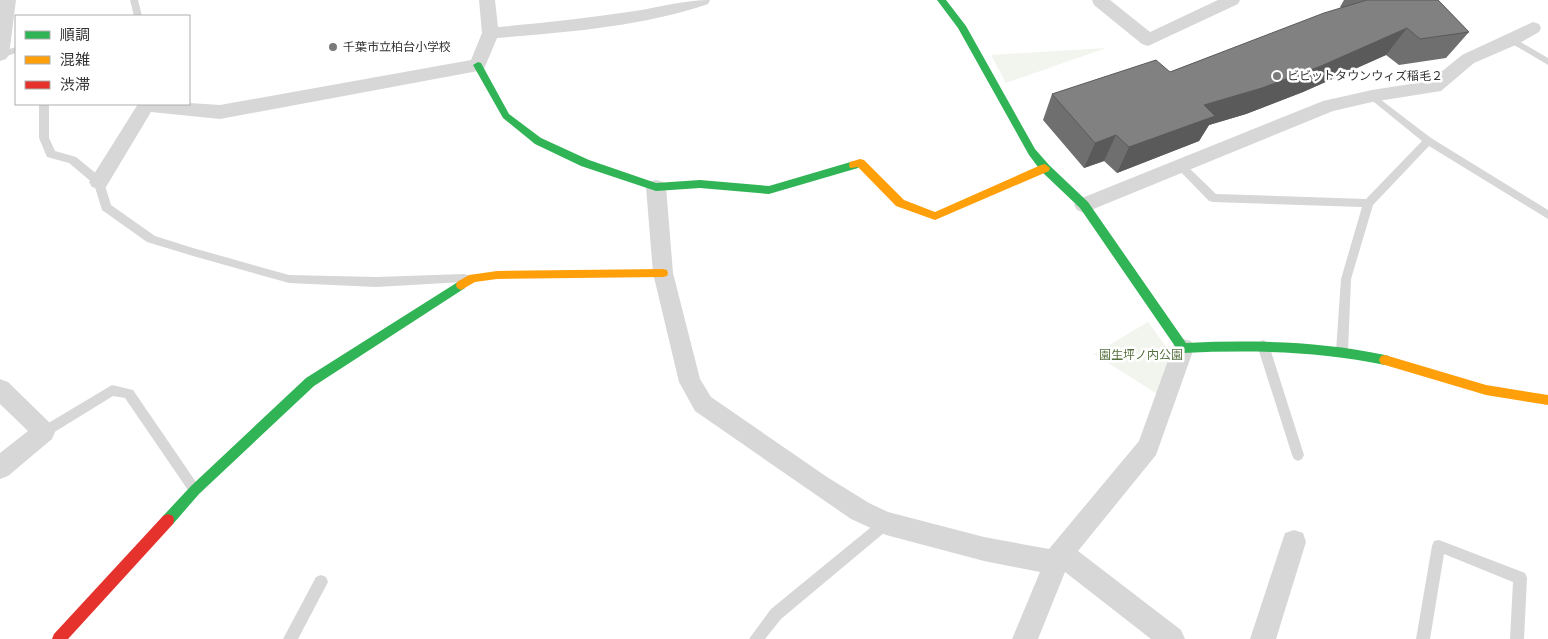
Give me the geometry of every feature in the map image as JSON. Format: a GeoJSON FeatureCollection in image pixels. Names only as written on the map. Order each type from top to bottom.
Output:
{"type":"FeatureCollection","features":[{"type":"Feature","properties":{"kind":"street"},"geometry":{"type":"LineString","coordinates":[[4,50],[8,0]]}},
{"type":"Feature","properties":{"kind":"street"},"geometry":{"type":"LineString","coordinates":[[487,0],[490,33],[478,65],[506,116],[538,141],[585,163],[656,188],[700,184],[769,190],[860,164],[900,203],[934,216],[1045,168]]}},
{"type":"Feature","properties":{"kind":"street"},"geometry":{"type":"LineString","coordinates":[[490,33],[572,26],[666,12],[702,0]]}},
{"type":"Feature","properties":{"kind":"street"},"geometry":{"type":"LineString","coordinates":[[941,0],[962,26],[1018,128],[1045,168],[1084,205],[1183,348]]}},
{"type":"Feature","properties":{"kind":"street"},"geometry":{"type":"LineString","coordinates":[[1102,0],[1100,1],[1148,40],[1232,0]]}},
{"type":"Feature","properties":{"kind":"street"},"geometry":{"type":"LineString","coordinates":[[1084,205],[1329,106],[1372,96],[1435,87],[1468,59],[1512,40],[1533,28]]}},
{"type":"Feature","properties":{"kind":"street"},"geometry":{"type":"LineString","coordinates":[[99,182],[146,105],[220,112],[478,65]]}},
{"type":"Feature","properties":{"kind":"street"},"geometry":{"type":"LineString","coordinates":[[656,188],[663,273],[690,382],[703,404],[818,485],[860,511],[886,523],[984,549],[1058,558],[1172,639]]}},
{"type":"Feature","properties":{"kind":"street"},"geometry":{"type":"LineString","coordinates":[[59,639],[195,490],[310,382],[473,278],[497,274],[663,273]]}},
{"type":"Feature","properties":{"kind":"street"},"geometry":{"type":"LineString","coordinates":[[1183,348],[1263,345],[1342,351],[1386,360],[1469,387],[1548,400]]}},
{"type":"Feature","properties":{"kind":"street"},"geometry":{"type":"LineString","coordinates":[[1025,639],[1058,558],[1148,447],[1183,348]]}},
{"type":"Feature","properties":{"kind":"street"},"geometry":{"type":"LineString","coordinates":[[0,389],[44,432],[0,468]]}},
{"type":"Feature","properties":{"kind":"street"},"geometry":{"type":"LineString","coordinates":[[1263,639],[1294,542]]}},
{"type":"Feature","properties":{"kind":"lane"},"geometry":{"type":"LineString","coordinates":[[134,0],[138,15]]}},
{"type":"Feature","properties":{"kind":"lane"},"geometry":{"type":"LineString","coordinates":[[1512,40],[1548,62]]}},
{"type":"Feature","properties":{"kind":"lane"},"geometry":{"type":"LineString","coordinates":[[1372,96],[1428,141],[1548,215]]}},
{"type":"Feature","properties":{"kind":"lane"},"geometry":{"type":"LineString","coordinates":[[44,105],[44,138],[51,154],[72,160],[99,182],[106,207],[151,239],[289,280],[376,282],[473,278]]}},
{"type":"Feature","properties":{"kind":"lane"},"geometry":{"type":"LineString","coordinates":[[1342,351],[1346,279],[1368,203],[1428,141]]}},
{"type":"Feature","properties":{"kind":"lane"},"geometry":{"type":"LineString","coordinates":[[1180,166],[1213,198],[1368,203]]}},
{"type":"Feature","properties":{"kind":"lane"},"geometry":{"type":"LineString","coordinates":[[1263,345],[1298,455]]}},
{"type":"Feature","properties":{"kind":"lane"},"geometry":{"type":"LineString","coordinates":[[44,432],[112,390],[129,394],[195,490]]}},
{"type":"Feature","properties":{"kind":"lane"},"geometry":{"type":"LineString","coordinates":[[756,639],[776,614],[886,523]]}},
{"type":"Feature","properties":{"kind":"lane"},"geometry":{"type":"LineString","coordinates":[[1422,639],[1439,546],[1520,578],[1517,639]]}},
{"type":"Feature","properties":{"kind":"lane"},"geometry":{"type":"LineString","coordinates":[[290,639],[321,582]]}},
{"type":"Feature","properties":{"kind":"green space"},"geometry":{"type":"Polygon","coordinates":[[[1106,48],[1006,83],[991,55],[1106,48]]]}},
{"type":"Feature","properties":{"kind":"green space","name":"園生坪ノ内公園"},"geometry":{"type":"Polygon","coordinates":[[[1148,322],[1175,359],[1159,395],[1094,354],[1148,322]]]}},
{"type":"Feature","properties":{"kind":"building"},"geometry":{"type":"Polygon","coordinates":[[[1367,0],[1438,0],[1469,32],[1420,39],[1407,28],[1321,66],[1262,88],[1204,105],[1215,116],[1129,147],[1116,135],[1095,143],[1052,94],[1156,60],[1170,72],[1324,13],[1367,0]]]}},
{"type":"Feature","properties":{"kind":"traffic: fast"},"geometry":{"type":"LineString","coordinates":[[941,0],[962,26],[1032,152],[1045,168],[1084,205],[1183,348],[1234,346],[1310,348],[1385,360]]}},
{"type":"Feature","properties":{"kind":"traffic: fast"},"geometry":{"type":"LineString","coordinates":[[478,65],[506,116],[538,141],[585,163],[656,187],[700,184],[769,190],[854,165]]}},
{"type":"Feature","properties":{"kind":"traffic: fast"},"geometry":{"type":"LineString","coordinates":[[168,520],[195,490],[310,382],[461,285]]}},
{"type":"Feature","properties":{"kind":"traffic: slow"},"geometry":{"type":"LineString","coordinates":[[854,165],[860,163],[900,203],[935,216],[1045,168]]}},
{"type":"Feature","properties":{"kind":"traffic: slow"},"geometry":{"type":"LineString","coordinates":[[461,285],[473,278],[497,275],[663,273]]}},
{"type":"Feature","properties":{"kind":"traffic: slow"},"geometry":{"type":"LineString","coordinates":[[1385,360],[1486,390],[1548,400]]}},
{"type":"Feature","properties":{"kind":"traffic: jam"},"geometry":{"type":"LineString","coordinates":[[59,639],[168,520]]}},
{"type":"Feature","properties":{"kind":"place","name":"千葉市立柏台小学校"},"geometry":{"type":"Point","coordinates":[333,47]}},
{"type":"Feature","properties":{"kind":"place","name":"ビビットタウンウィズ稲毛２"},"geometry":{"type":"Point","coordinates":[1277,76]}}]}
